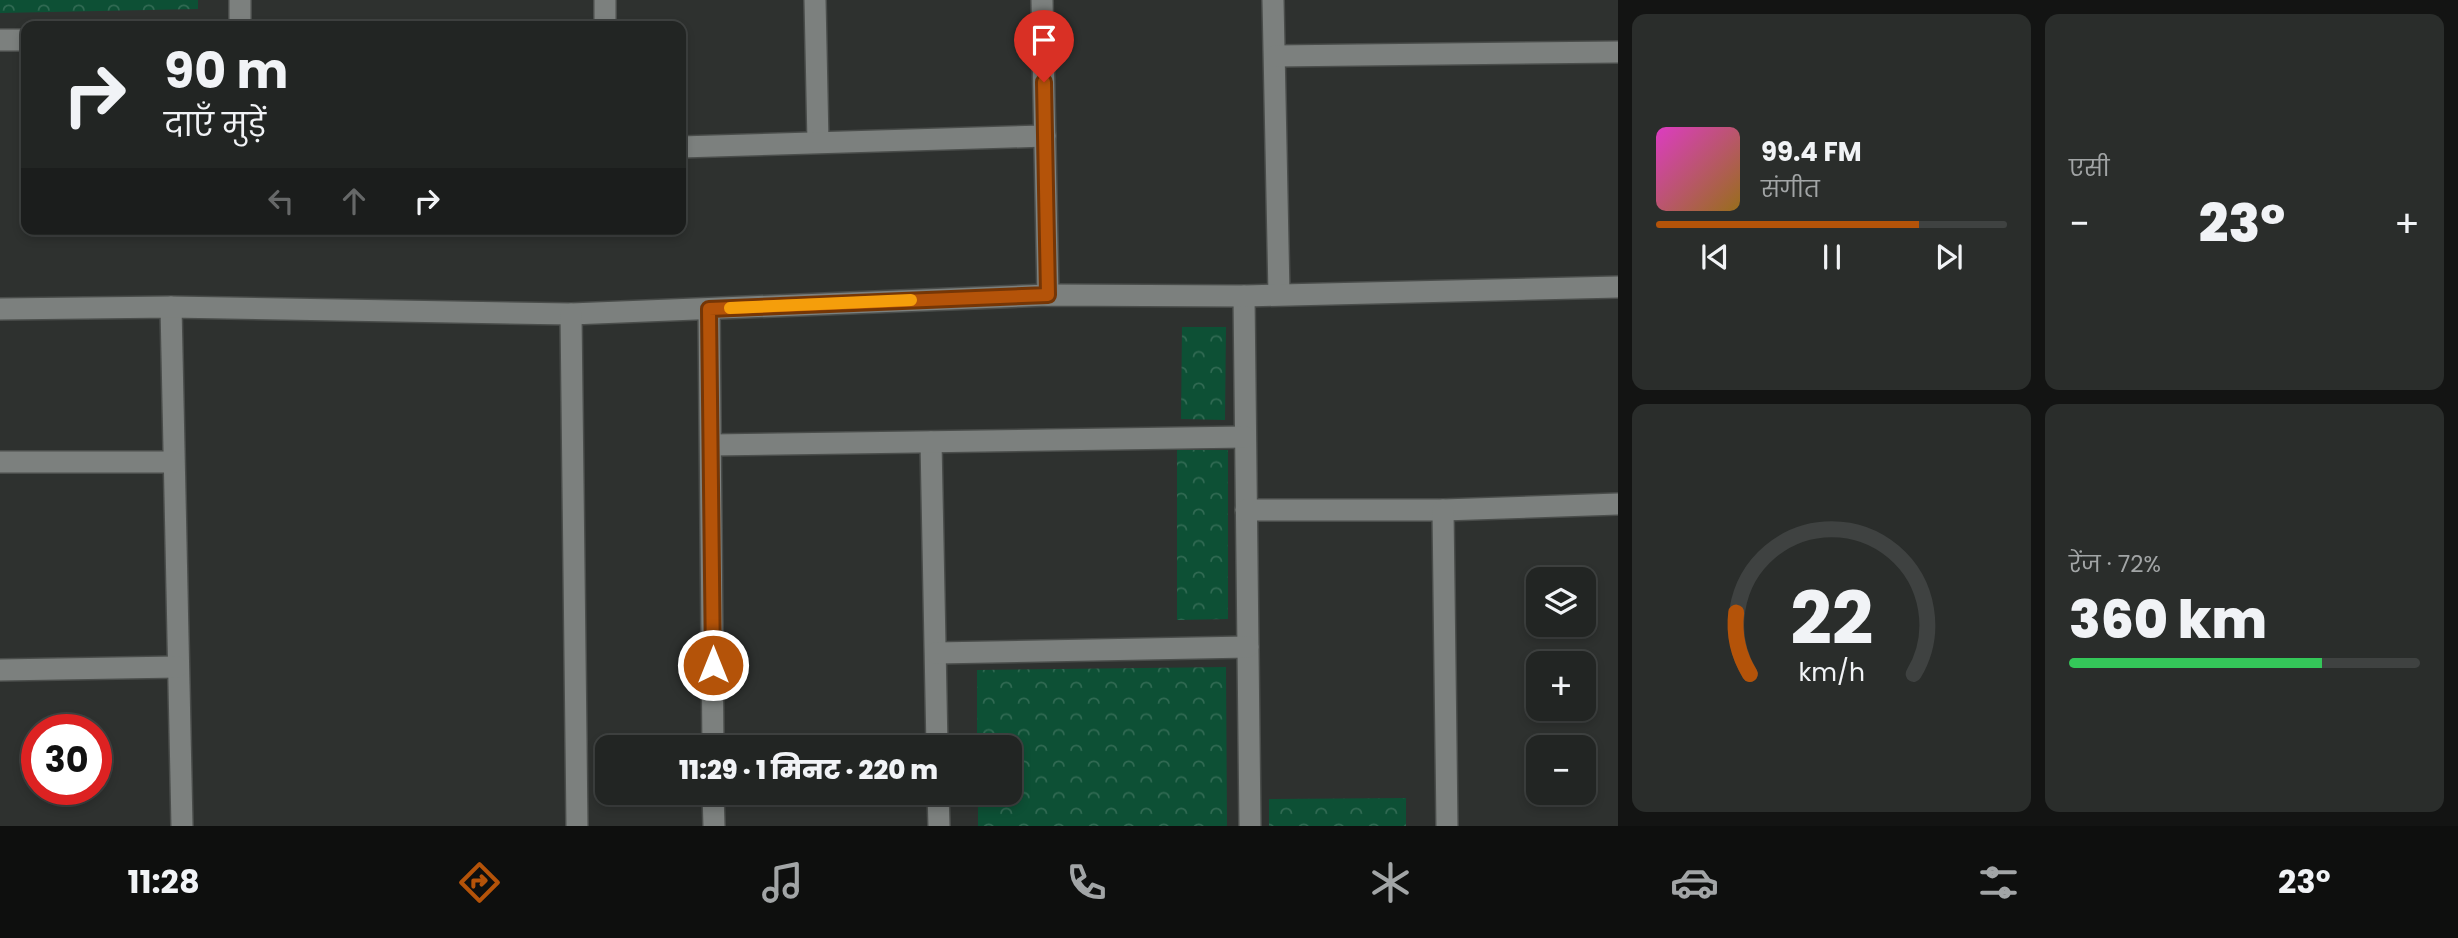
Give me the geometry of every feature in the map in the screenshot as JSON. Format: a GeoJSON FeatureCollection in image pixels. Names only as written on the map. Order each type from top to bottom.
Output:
{"type":"FeatureCollection","features":[{"type":"Feature","properties":{"kind":"street"},"geometry":{"type":"LineString","coordinates":[[240,0],[240,21]]}},
{"type":"Feature","properties":{"kind":"street"},"geometry":{"type":"LineString","coordinates":[[605,0],[606,21]]}},
{"type":"Feature","properties":{"kind":"street"},"geometry":{"type":"LineString","coordinates":[[815,0],[818,142]]}},
{"type":"Feature","properties":{"kind":"street"},"geometry":{"type":"LineString","coordinates":[[1042,0],[1048,295]]}},
{"type":"Feature","properties":{"kind":"street"},"geometry":{"type":"LineString","coordinates":[[1273,0],[1279,294]]}},
{"type":"Feature","properties":{"kind":"street"},"geometry":{"type":"LineString","coordinates":[[0,40],[21,40]]}},
{"type":"Feature","properties":{"kind":"street"},"geometry":{"type":"LineString","coordinates":[[1275,56],[1618,52]]}},
{"type":"Feature","properties":{"kind":"street"},"geometry":{"type":"LineString","coordinates":[[686,148],[1045,136]]}},
{"type":"Feature","properties":{"kind":"street"},"geometry":{"type":"LineString","coordinates":[[0,309],[171,307],[570,314],[1048,295],[1244,296],[1618,287]]}},
{"type":"Feature","properties":{"kind":"street"},"geometry":{"type":"LineString","coordinates":[[1244,296],[1250,826]]}},
{"type":"Feature","properties":{"kind":"street"},"geometry":{"type":"LineString","coordinates":[[171,307],[182,826]]}},
{"type":"Feature","properties":{"kind":"street"},"geometry":{"type":"LineString","coordinates":[[709,309],[713,735]]}},
{"type":"Feature","properties":{"kind":"street"},"geometry":{"type":"LineString","coordinates":[[570,314],[577,826]]}},
{"type":"Feature","properties":{"kind":"street"},"geometry":{"type":"LineString","coordinates":[[712,445],[1245,437]]}},
{"type":"Feature","properties":{"kind":"street"},"geometry":{"type":"LineString","coordinates":[[931,442],[937,735]]}},
{"type":"Feature","properties":{"kind":"street"},"geometry":{"type":"LineString","coordinates":[[0,462],[173,462]]}},
{"type":"Feature","properties":{"kind":"street"},"geometry":{"type":"LineString","coordinates":[[1246,510],[1443,510],[1618,504]]}},
{"type":"Feature","properties":{"kind":"street"},"geometry":{"type":"LineString","coordinates":[[1443,510],[1447,826]]}},
{"type":"Feature","properties":{"kind":"street"},"geometry":{"type":"LineString","coordinates":[[936,653],[1248,647]]}},
{"type":"Feature","properties":{"kind":"street"},"geometry":{"type":"LineString","coordinates":[[0,670],[177,667]]}},
{"type":"Feature","properties":{"kind":"street"},"geometry":{"type":"LineString","coordinates":[[713,805],[714,826]]}},
{"type":"Feature","properties":{"kind":"street"},"geometry":{"type":"LineString","coordinates":[[938,805],[939,826]]}},
{"type":"Feature","properties":{"kind":"green space"},"geometry":{"type":"Polygon","coordinates":[[[0,0],[198,0],[198,9],[0,13],[0,0]]]}},
{"type":"Feature","properties":{"kind":"green space"},"geometry":{"type":"Polygon","coordinates":[[[1182,327],[1226,327],[1225,420],[1181,419],[1182,327]]]}},
{"type":"Feature","properties":{"kind":"green space"},"geometry":{"type":"Polygon","coordinates":[[[1177,450],[1228,450],[1228,619],[1177,620],[1177,450]]]}},
{"type":"Feature","properties":{"kind":"green space"},"geometry":{"type":"Polygon","coordinates":[[[1226,667],[1227,826],[978,826],[978,805],[1022,805],[1022,735],[977,735],[977,670],[1226,667]]]}},
{"type":"Feature","properties":{"kind":"green space"},"geometry":{"type":"Polygon","coordinates":[[[1406,798],[1406,826],[1269,826],[1269,799],[1406,798]]]}},
{"type":"Feature","properties":{"kind":"slow traffic"},"geometry":{"type":"LineString","coordinates":[[730,308],[911,300]]}},
{"type":"Feature","properties":{"kind":"route"},"geometry":{"type":"LineString","coordinates":[[713,665],[709,309],[1048,295],[1044,82]]}}]}
